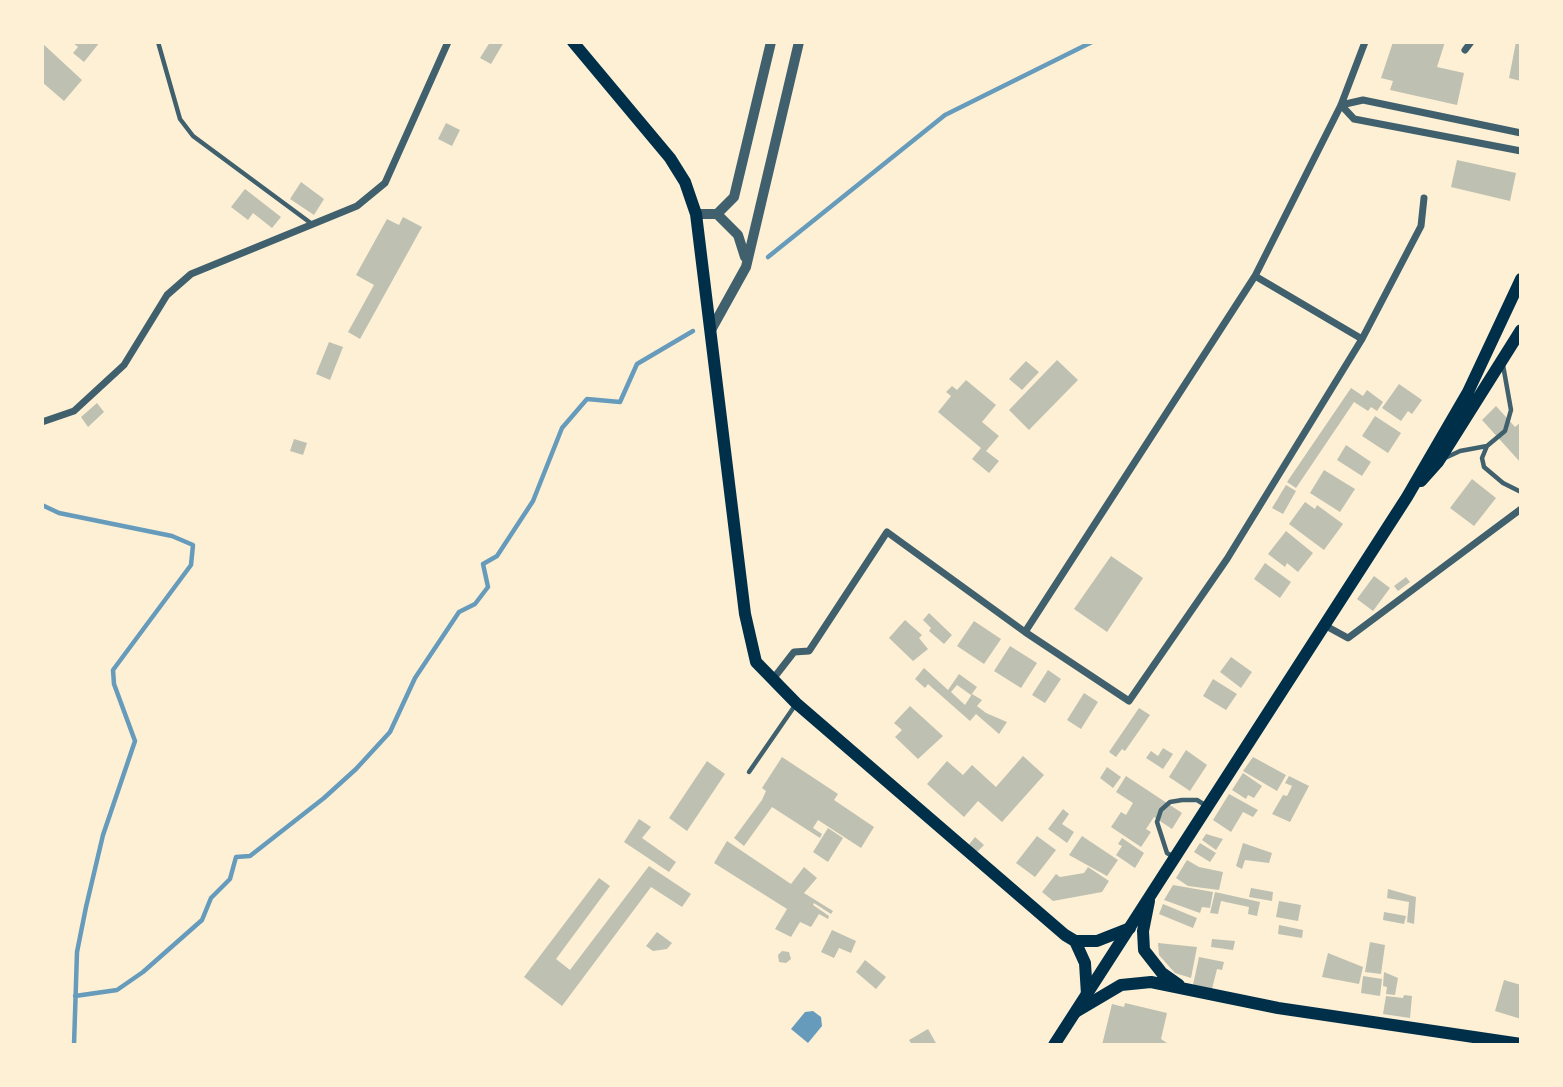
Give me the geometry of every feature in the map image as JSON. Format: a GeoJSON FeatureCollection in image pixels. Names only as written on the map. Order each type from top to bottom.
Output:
{"type":"FeatureCollection","features":[{"type":"Feature","properties":{"kind":"main road"},"geometry":{"type":"LineString","coordinates":[[573,42],[670,158],[685,182],[696,214],[750,645],[756,662],[796,703],[1045,919],[1075,940],[1085,963],[1087,995]]}},
{"type":"Feature","properties":{"kind":"main road"},"geometry":{"type":"LineString","coordinates":[[1054,1045],[1407,497],[1486,357],[1521,279]]}},
{"type":"Feature","properties":{"kind":"main road"},"geometry":{"type":"LineString","coordinates":[[1407,497],[1438,462],[1521,330]]}},
{"type":"Feature","properties":{"kind":"main road"},"geometry":{"type":"LineString","coordinates":[[1149,901],[1144,950],[1162,973],[1192,992]]}},
{"type":"Feature","properties":{"kind":"main road"},"geometry":{"type":"LineString","coordinates":[[1075,940],[1112,938],[1131,927]]}},
{"type":"Feature","properties":{"kind":"main road"},"geometry":{"type":"LineString","coordinates":[[1077,1011],[1121,985],[1152,982],[1278,1008],[1521,1044]]}},
{"type":"Feature","properties":{"kind":"street"},"geometry":{"type":"LineString","coordinates":[[42,422],[74,411],[124,365],[167,295],[191,274],[357,206],[385,183],[448,42]]}},
{"type":"Feature","properties":{"kind":"street"},"geometry":{"type":"LineString","coordinates":[[696,214],[717,214],[734,197],[771,42]]}},
{"type":"Feature","properties":{"kind":"street"},"geometry":{"type":"LineString","coordinates":[[711,330],[746,267],[799,42]]}},
{"type":"Feature","properties":{"kind":"street"},"geometry":{"type":"LineString","coordinates":[[1025,632],[1255,276],[1341,105],[1365,42]]}},
{"type":"Feature","properties":{"kind":"street"},"geometry":{"type":"LineString","coordinates":[[1465,50],[1471,42]]}},
{"type":"Feature","properties":{"kind":"street"},"geometry":{"type":"LineString","coordinates":[[1341,105],[1363,100],[1521,133]]}},
{"type":"Feature","properties":{"kind":"street"},"geometry":{"type":"LineString","coordinates":[[1341,105],[1354,119],[1521,151]]}},
{"type":"Feature","properties":{"kind":"street"},"geometry":{"type":"LineString","coordinates":[[773,679],[794,652],[809,651],[887,532],[1025,632],[1129,701],[1227,559],[1362,340],[1421,226],[1424,198]]}},
{"type":"Feature","properties":{"kind":"street"},"geometry":{"type":"LineString","coordinates":[[717,214],[738,235],[746,267]]}},
{"type":"Feature","properties":{"kind":"street"},"geometry":{"type":"LineString","coordinates":[[1255,276],[1362,340]]}},
{"type":"Feature","properties":{"kind":"street"},"geometry":{"type":"LineString","coordinates":[[1326,626],[1348,638],[1521,509]]}},
{"type":"Feature","properties":{"kind":"lane"},"geometry":{"type":"LineString","coordinates":[[158,42],[180,119],[193,136],[313,224]]}},
{"type":"Feature","properties":{"kind":"lane"},"geometry":{"type":"LineString","coordinates":[[1438,462],[1460,451],[1487,446],[1505,432],[1511,411],[1502,361]]}},
{"type":"Feature","properties":{"kind":"lane"},"geometry":{"type":"LineString","coordinates":[[1487,446],[1482,458],[1484,467],[1503,483],[1521,492]]}},
{"type":"Feature","properties":{"kind":"lane"},"geometry":{"type":"LineString","coordinates":[[749,772],[796,703]]}},
{"type":"Feature","properties":{"kind":"lane"},"geometry":{"type":"LineString","coordinates":[[1176,859],[1167,853],[1162,839],[1157,822],[1161,810],[1170,802],[1181,800],[1197,800],[1209,807]]}},
{"type":"Feature","properties":{"kind":"water"},"geometry":{"type":"Polygon","coordinates":[[[813,1011],[821,1017],[822,1026],[808,1043],[791,1029],[805,1012],[813,1011]]]}},
{"type":"Feature","properties":{"kind":"building"},"geometry":{"type":"Polygon","coordinates":[[[72,42],[100,42],[84,62],[73,53],[78,47],[72,42]]]}},
{"type":"Feature","properties":{"kind":"building"},"geometry":{"type":"Polygon","coordinates":[[[490,42],[504,42],[491,64],[480,58],[490,42]]]}},
{"type":"Feature","properties":{"kind":"building"},"geometry":{"type":"Polygon","coordinates":[[[1393,42],[1445,42],[1437,67],[1464,73],[1457,105],[1390,90],[1393,81],[1381,78],[1393,42]]]}},
{"type":"Feature","properties":{"kind":"building"},"geometry":{"type":"Polygon","coordinates":[[[1516,42],[1521,42],[1521,81],[1509,78],[1516,42]]]}},
{"type":"Feature","properties":{"kind":"building"},"geometry":{"type":"Polygon","coordinates":[[[42,43],[82,80],[64,101],[42,82],[42,43]]]}},
{"type":"Feature","properties":{"kind":"building"},"geometry":{"type":"Polygon","coordinates":[[[446,123],[460,130],[452,146],[438,139],[446,123]]]}},
{"type":"Feature","properties":{"kind":"building"},"geometry":{"type":"Polygon","coordinates":[[[1457,160],[1516,173],[1510,201],[1451,187],[1457,160]]]}},
{"type":"Feature","properties":{"kind":"building"},"geometry":{"type":"Polygon","coordinates":[[[301,182],[324,199],[314,215],[290,199],[301,182]]]}},
{"type":"Feature","properties":{"kind":"building"},"geometry":{"type":"Polygon","coordinates":[[[245,189],[281,217],[272,228],[253,213],[248,220],[231,207],[245,189]]]}},
{"type":"Feature","properties":{"kind":"building"},"geometry":{"type":"Polygon","coordinates":[[[403,217],[422,227],[360,339],[348,332],[374,285],[356,275],[387,219],[399,225],[403,217]]]}},
{"type":"Feature","properties":{"kind":"building"},"geometry":{"type":"Polygon","coordinates":[[[329,342],[343,347],[330,380],[316,374],[329,342]]]}},
{"type":"Feature","properties":{"kind":"building"},"geometry":{"type":"Polygon","coordinates":[[[1057,360],[1078,380],[1029,430],[1009,410],[1057,360]]]}},
{"type":"Feature","properties":{"kind":"building"},"geometry":{"type":"Polygon","coordinates":[[[1026,361],[1039,372],[1022,390],[1009,379],[1026,361]]]}},
{"type":"Feature","properties":{"kind":"building"},"geometry":{"type":"Polygon","coordinates":[[[966,380],[996,405],[982,422],[999,436],[986,451],[999,461],[989,473],[972,459],[981,448],[938,412],[951,396],[946,392],[952,386],[957,390],[966,380]]]}},
{"type":"Feature","properties":{"kind":"building"},"geometry":{"type":"Polygon","coordinates":[[[1399,384],[1422,400],[1412,414],[1408,411],[1401,421],[1382,408],[1399,384]]]}},
{"type":"Feature","properties":{"kind":"building"},"geometry":{"type":"Polygon","coordinates":[[[1351,388],[1363,396],[1367,390],[1383,402],[1377,411],[1371,407],[1368,411],[1354,402],[1296,488],[1287,482],[1351,388]]]}},
{"type":"Feature","properties":{"kind":"building"},"geometry":{"type":"Polygon","coordinates":[[[97,403],[104,412],[88,427],[81,417],[97,403]]]}},
{"type":"Feature","properties":{"kind":"building"},"geometry":{"type":"Polygon","coordinates":[[[1496,406],[1515,427],[1521,422],[1521,463],[1482,420],[1496,406]]]}},
{"type":"Feature","properties":{"kind":"building"},"geometry":{"type":"Polygon","coordinates":[[[1375,416],[1401,433],[1388,453],[1362,436],[1375,416]]]}},
{"type":"Feature","properties":{"kind":"building"},"geometry":{"type":"Polygon","coordinates":[[[294,439],[307,443],[303,455],[290,451],[294,439]]]}},
{"type":"Feature","properties":{"kind":"building"},"geometry":{"type":"Polygon","coordinates":[[[1346,445],[1371,462],[1362,476],[1337,460],[1346,445]]]}},
{"type":"Feature","properties":{"kind":"building"},"geometry":{"type":"Polygon","coordinates":[[[1324,470],[1355,489],[1340,512],[1310,493],[1324,470]]]}},
{"type":"Feature","properties":{"kind":"building"},"geometry":{"type":"Polygon","coordinates":[[[1472,479],[1496,498],[1474,526],[1450,508],[1472,479]]]}},
{"type":"Feature","properties":{"kind":"building"},"geometry":{"type":"Polygon","coordinates":[[[1286,485],[1296,491],[1283,514],[1272,508],[1286,485]]]}},
{"type":"Feature","properties":{"kind":"building"},"geometry":{"type":"Polygon","coordinates":[[[1305,502],[1315,509],[1317,505],[1343,524],[1324,550],[1289,524],[1305,502]]]}},
{"type":"Feature","properties":{"kind":"building"},"geometry":{"type":"Polygon","coordinates":[[[1286,531],[1313,553],[1298,572],[1287,563],[1285,567],[1268,554],[1286,531]]]}},
{"type":"Feature","properties":{"kind":"building"},"geometry":{"type":"Polygon","coordinates":[[[1111,556],[1143,578],[1107,632],[1074,609],[1111,556]]]}},
{"type":"Feature","properties":{"kind":"building"},"geometry":{"type":"Polygon","coordinates":[[[1265,563],[1291,582],[1280,598],[1254,579],[1265,563]]]}},
{"type":"Feature","properties":{"kind":"building"},"geometry":{"type":"Polygon","coordinates":[[[1374,576],[1390,588],[1373,611],[1357,599],[1374,576]]]}},
{"type":"Feature","properties":{"kind":"building"},"geometry":{"type":"Polygon","coordinates":[[[1406,577],[1410,582],[1398,591],[1394,586],[1406,577]]]}},
{"type":"Feature","properties":{"kind":"building"},"geometry":{"type":"Polygon","coordinates":[[[929,613],[952,635],[944,644],[929,631],[931,628],[923,620],[929,613]]]}},
{"type":"Feature","properties":{"kind":"building"},"geometry":{"type":"Polygon","coordinates":[[[905,620],[922,635],[919,638],[928,649],[913,661],[889,638],[905,620]]]}},
{"type":"Feature","properties":{"kind":"building"},"geometry":{"type":"Polygon","coordinates":[[[974,621],[1001,639],[984,664],[957,646],[974,621]]]}},
{"type":"Feature","properties":{"kind":"building"},"geometry":{"type":"Polygon","coordinates":[[[1010,646],[1037,663],[1021,688],[994,671],[1010,646]]]}},
{"type":"Feature","properties":{"kind":"building"},"geometry":{"type":"Polygon","coordinates":[[[1231,657],[1252,672],[1241,688],[1220,672],[1231,657]]]}},
{"type":"Feature","properties":{"kind":"building"},"geometry":{"type":"Polygon","coordinates":[[[924,668],[948,690],[959,674],[977,687],[971,695],[957,685],[951,692],[965,705],[972,694],[982,700],[977,706],[1007,722],[999,734],[976,714],[970,721],[928,684],[925,688],[915,679],[924,668]]]}},
{"type":"Feature","properties":{"kind":"building"},"geometry":{"type":"Polygon","coordinates":[[[1048,670],[1061,679],[1045,703],[1032,695],[1048,670]]]}},
{"type":"Feature","properties":{"kind":"building"},"geometry":{"type":"Polygon","coordinates":[[[1213,679],[1237,694],[1226,710],[1203,696],[1213,679]]]}},
{"type":"Feature","properties":{"kind":"building"},"geometry":{"type":"Polygon","coordinates":[[[1084,693],[1098,702],[1081,729],[1067,720],[1084,693]]]}},
{"type":"Feature","properties":{"kind":"building"},"geometry":{"type":"Polygon","coordinates":[[[910,706],[943,736],[918,759],[895,737],[902,730],[894,723],[910,706]]]}},
{"type":"Feature","properties":{"kind":"building"},"geometry":{"type":"Polygon","coordinates":[[[1139,708],[1150,715],[1125,751],[1122,749],[1116,757],[1109,752],[1139,708]]]}},
{"type":"Feature","properties":{"kind":"building"},"geometry":{"type":"Polygon","coordinates":[[[1163,748],[1173,754],[1163,769],[1146,758],[1151,751],[1158,756],[1163,748]]]}},
{"type":"Feature","properties":{"kind":"building"},"geometry":{"type":"Polygon","coordinates":[[[1186,750],[1207,765],[1190,791],[1169,777],[1186,750]]]}},
{"type":"Feature","properties":{"kind":"building"},"geometry":{"type":"Polygon","coordinates":[[[1023,756],[1044,775],[1002,822],[978,801],[964,817],[927,784],[947,761],[963,775],[972,765],[996,787],[1023,756]]]}},
{"type":"Feature","properties":{"kind":"building"},"geometry":{"type":"Polygon","coordinates":[[[782,757],[838,794],[834,800],[874,827],[861,848],[818,820],[813,828],[822,834],[820,838],[772,807],[744,846],[734,838],[762,800],[766,791],[762,788],[782,757]]]}},
{"type":"Feature","properties":{"kind":"building"},"geometry":{"type":"Polygon","coordinates":[[[1253,757],[1286,775],[1277,791],[1243,771],[1253,757]]]}},
{"type":"Feature","properties":{"kind":"building"},"geometry":{"type":"Polygon","coordinates":[[[707,761],[725,774],[687,831],[669,818],[707,761]]]}},
{"type":"Feature","properties":{"kind":"building"},"geometry":{"type":"Polygon","coordinates":[[[1107,767],[1121,777],[1113,788],[1100,778],[1107,767]]]}},
{"type":"Feature","properties":{"kind":"building"},"geometry":{"type":"Polygon","coordinates":[[[1243,773],[1262,786],[1254,798],[1248,795],[1246,799],[1232,790],[1243,773]]]}},
{"type":"Feature","properties":{"kind":"building"},"geometry":{"type":"Polygon","coordinates":[[[1126,776],[1182,813],[1172,829],[1154,817],[1146,829],[1151,832],[1141,847],[1111,827],[1121,812],[1126,815],[1133,803],[1116,792],[1126,776]]]}},
{"type":"Feature","properties":{"kind":"building"},"geometry":{"type":"Polygon","coordinates":[[[1289,776],[1309,786],[1290,822],[1272,814],[1292,786],[1285,783],[1289,776]]]}},
{"type":"Feature","properties":{"kind":"building"},"geometry":{"type":"Polygon","coordinates":[[[1229,794],[1258,810],[1253,817],[1243,812],[1231,832],[1213,820],[1229,794]]]}},
{"type":"Feature","properties":{"kind":"building"},"geometry":{"type":"Polygon","coordinates":[[[1063,809],[1069,814],[1062,824],[1074,832],[1067,843],[1048,829],[1063,809]]]}},
{"type":"Feature","properties":{"kind":"building"},"geometry":{"type":"Polygon","coordinates":[[[639,819],[651,827],[642,838],[676,862],[669,872],[624,842],[639,819]]]}},
{"type":"Feature","properties":{"kind":"building"},"geometry":{"type":"Polygon","coordinates":[[[828,828],[843,838],[828,862],[813,852],[828,828]]]}},
{"type":"Feature","properties":{"kind":"building"},"geometry":{"type":"Polygon","coordinates":[[[1206,834],[1223,839],[1216,850],[1202,840],[1206,834]]]}},
{"type":"Feature","properties":{"kind":"building"},"geometry":{"type":"Polygon","coordinates":[[[1037,836],[1056,850],[1035,877],[1016,863],[1037,836]]]}},
{"type":"Feature","properties":{"kind":"building"},"geometry":{"type":"Polygon","coordinates":[[[1082,836],[1118,860],[1107,876],[1069,855],[1082,836]]]}},
{"type":"Feature","properties":{"kind":"building"},"geometry":{"type":"Polygon","coordinates":[[[975,837],[984,845],[975,854],[967,847],[975,837]]]}},
{"type":"Feature","properties":{"kind":"building"},"geometry":{"type":"Polygon","coordinates":[[[1122,838],[1144,853],[1135,868],[1116,855],[1122,846],[1118,844],[1122,838]]]}},
{"type":"Feature","properties":{"kind":"building"},"geometry":{"type":"Polygon","coordinates":[[[727,841],[791,884],[804,867],[817,878],[804,893],[833,911],[831,914],[814,903],[813,905],[829,916],[828,919],[819,914],[811,927],[800,922],[791,937],[775,929],[787,909],[714,863],[727,841]]]}},
{"type":"Feature","properties":{"kind":"building"},"geometry":{"type":"Polygon","coordinates":[[[1200,843],[1216,853],[1210,862],[1194,852],[1200,843]]]}},
{"type":"Feature","properties":{"kind":"building"},"geometry":{"type":"Polygon","coordinates":[[[1243,843],[1272,853],[1269,863],[1245,860],[1242,869],[1236,866],[1243,843]]]}},
{"type":"Feature","properties":{"kind":"building"},"geometry":{"type":"Polygon","coordinates":[[[1187,860],[1199,867],[1223,872],[1219,890],[1188,886],[1176,878],[1187,860]]]}},
{"type":"Feature","properties":{"kind":"building"},"geometry":{"type":"Polygon","coordinates":[[[649,866],[691,894],[682,907],[651,887],[562,1006],[524,977],[599,878],[610,886],[556,959],[570,970],[649,866]]]}},
{"type":"Feature","properties":{"kind":"building"},"geometry":{"type":"Polygon","coordinates":[[[1088,867],[1109,881],[1102,892],[1053,901],[1042,892],[1056,874],[1060,877],[1084,873],[1088,867]]]}},
{"type":"Feature","properties":{"kind":"building"},"geometry":{"type":"Polygon","coordinates":[[[1173,885],[1213,892],[1210,908],[1202,907],[1200,913],[1164,900],[1173,885]]]}},
{"type":"Feature","properties":{"kind":"building"},"geometry":{"type":"Polygon","coordinates":[[[1251,888],[1273,892],[1272,901],[1249,897],[1251,888]]]}},
{"type":"Feature","properties":{"kind":"building"},"geometry":{"type":"Polygon","coordinates":[[[1388,889],[1416,897],[1414,924],[1407,922],[1409,902],[1387,898],[1388,889]]]}},
{"type":"Feature","properties":{"kind":"building"},"geometry":{"type":"Polygon","coordinates":[[[1215,892],[1260,902],[1257,916],[1248,914],[1249,907],[1221,901],[1218,914],[1210,913],[1215,892]]]}},
{"type":"Feature","properties":{"kind":"building"},"geometry":{"type":"Polygon","coordinates":[[[1279,901],[1301,905],[1298,921],[1276,917],[1279,901]]]}},
{"type":"Feature","properties":{"kind":"building"},"geometry":{"type":"Polygon","coordinates":[[[1163,904],[1197,918],[1193,928],[1159,914],[1163,904]]]}},
{"type":"Feature","properties":{"kind":"building"},"geometry":{"type":"Polygon","coordinates":[[[1384,912],[1406,916],[1404,924],[1383,920],[1384,912]]]}},
{"type":"Feature","properties":{"kind":"building"},"geometry":{"type":"Polygon","coordinates":[[[1279,925],[1303,930],[1302,938],[1278,934],[1279,925]]]}},
{"type":"Feature","properties":{"kind":"building"},"geometry":{"type":"Polygon","coordinates":[[[832,930],[856,941],[851,953],[839,948],[834,958],[821,952],[832,930]]]}},
{"type":"Feature","properties":{"kind":"building"},"geometry":{"type":"Polygon","coordinates":[[[657,932],[672,943],[667,949],[653,951],[646,946],[657,932]]]}},
{"type":"Feature","properties":{"kind":"building"},"geometry":{"type":"Polygon","coordinates":[[[1212,939],[1235,941],[1233,950],[1211,947],[1212,939]]]}},
{"type":"Feature","properties":{"kind":"building"},"geometry":{"type":"Polygon","coordinates":[[[1370,942],[1385,945],[1381,974],[1365,972],[1370,942]]]}},
{"type":"Feature","properties":{"kind":"building"},"geometry":{"type":"Polygon","coordinates":[[[1158,943],[1197,947],[1191,978],[1175,973],[1159,955],[1158,943]]]}},
{"type":"Feature","properties":{"kind":"building"},"geometry":{"type":"Polygon","coordinates":[[[782,951],[789,952],[791,959],[786,963],[779,962],[778,955],[782,951]]]}},
{"type":"Feature","properties":{"kind":"building"},"geometry":{"type":"Polygon","coordinates":[[[1328,953],[1363,967],[1359,984],[1322,977],[1328,953]]]}},
{"type":"Feature","properties":{"kind":"building"},"geometry":{"type":"Polygon","coordinates":[[[1199,957],[1224,962],[1222,970],[1217,969],[1212,989],[1193,985],[1199,957]]]}},
{"type":"Feature","properties":{"kind":"building"},"geometry":{"type":"Polygon","coordinates":[[[865,960],[886,977],[876,989],[856,972],[865,960]]]}},
{"type":"Feature","properties":{"kind":"building"},"geometry":{"type":"Polygon","coordinates":[[[1384,972],[1398,978],[1395,995],[1386,994],[1387,987],[1383,986],[1384,972]]]}},
{"type":"Feature","properties":{"kind":"building"},"geometry":{"type":"Polygon","coordinates":[[[1363,976],[1382,979],[1380,996],[1361,993],[1363,976]]]}},
{"type":"Feature","properties":{"kind":"building"},"geometry":{"type":"Polygon","coordinates":[[[1504,980],[1521,985],[1521,1019],[1495,1011],[1504,980]]]}},
{"type":"Feature","properties":{"kind":"building"},"geometry":{"type":"Polygon","coordinates":[[[1404,995],[1412,996],[1410,1018],[1383,1014],[1386,996],[1403,998],[1404,995]]]}},
{"type":"Feature","properties":{"kind":"building"},"geometry":{"type":"Polygon","coordinates":[[[1125,1003],[1167,1013],[1161,1039],[1170,1045],[1102,1045],[1112,1004],[1124,1007],[1125,1003]]]}},
{"type":"Feature","properties":{"kind":"building"},"geometry":{"type":"Polygon","coordinates":[[[928,1029],[937,1045],[912,1045],[909,1040],[928,1029]]]}},
{"type":"Feature","properties":{"kind":"waterway"},"geometry":{"type":"LineString","coordinates":[[768,257],[945,115],[1092,42]]}},
{"type":"Feature","properties":{"kind":"waterway"},"geometry":{"type":"LineString","coordinates":[[75,996],[117,990],[143,972],[202,920],[211,898],[230,879],[236,857],[250,856],[324,798],[356,769],[390,732],[415,678],[459,612],[475,604],[488,587],[483,564],[497,556],[533,501],[562,428],[587,399],[620,402],[637,364],[693,331]]}},
{"type":"Feature","properties":{"kind":"waterway"},"geometry":{"type":"LineString","coordinates":[[42,505],[59,513],[172,536],[193,545],[191,565],[113,670],[114,684],[135,741],[103,835],[86,907],[77,952],[74,1045]]}}]}
